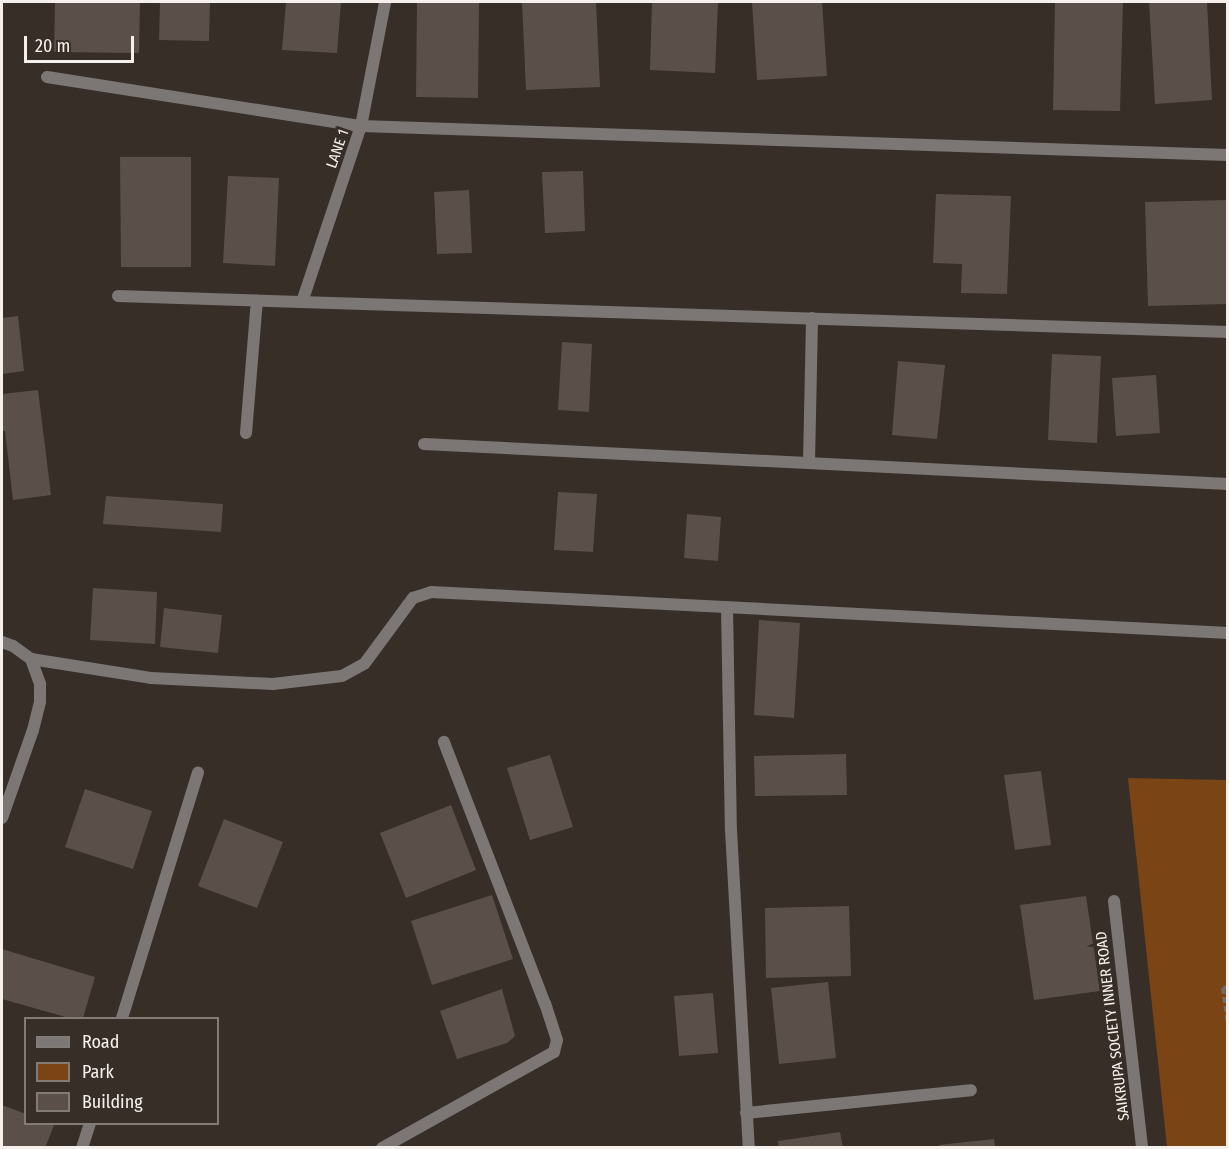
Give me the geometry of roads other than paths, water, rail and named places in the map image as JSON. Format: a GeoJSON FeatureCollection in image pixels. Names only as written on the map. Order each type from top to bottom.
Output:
{"type":"FeatureCollection","features":[{"type":"Feature","properties":{"kind":"street","name":"LANE 1"},"geometry":{"type":"LineString","coordinates":[[302,302],[361,126],[385,2]]}},
{"type":"Feature","properties":{"kind":"street"},"geometry":{"type":"LineString","coordinates":[[47,77],[361,126],[1227,155]]}},
{"type":"Feature","properties":{"kind":"street"},"geometry":{"type":"LineString","coordinates":[[118,296],[1227,332]]}},
{"type":"Feature","properties":{"kind":"street"},"geometry":{"type":"LineString","coordinates":[[246,434],[257,300]]}},
{"type":"Feature","properties":{"kind":"street"},"geometry":{"type":"LineString","coordinates":[[809,463],[812,318]]}},
{"type":"Feature","properties":{"kind":"street"},"geometry":{"type":"LineString","coordinates":[[424,444],[1227,484]]}},
{"type":"Feature","properties":{"kind":"street"},"geometry":{"type":"LineString","coordinates":[[2,642],[13,646],[31,659],[151,678],[273,684],[342,676],[365,663],[413,598],[431,592],[1227,633]]}},
{"type":"Feature","properties":{"kind":"street"},"geometry":{"type":"LineString","coordinates":[[727,607],[731,831],[749,1148]]}},
{"type":"Feature","properties":{"kind":"street"},"geometry":{"type":"LineString","coordinates":[[2,818],[33,730],[40,702],[40,684],[31,659]]}},
{"type":"Feature","properties":{"kind":"street"},"geometry":{"type":"LineString","coordinates":[[382,1148],[554,1052],[556,1040],[545,1004],[444,742]]}},
{"type":"Feature","properties":{"kind":"street"},"geometry":{"type":"LineString","coordinates":[[122,1017],[198,773]]}},
{"type":"Feature","properties":{"kind":"street","name":"SAIKRUPA SOCIETY INNER ROAD"},"geometry":{"type":"LineString","coordinates":[[1114,901],[1142,1148]]}},
{"type":"Feature","properties":{"kind":"street"},"geometry":{"type":"LineString","coordinates":[[746,1113],[971,1090]]}},
{"type":"Feature","properties":{"kind":"street"},"geometry":{"type":"LineString","coordinates":[[82,1148],[90,1125]]}}]}
